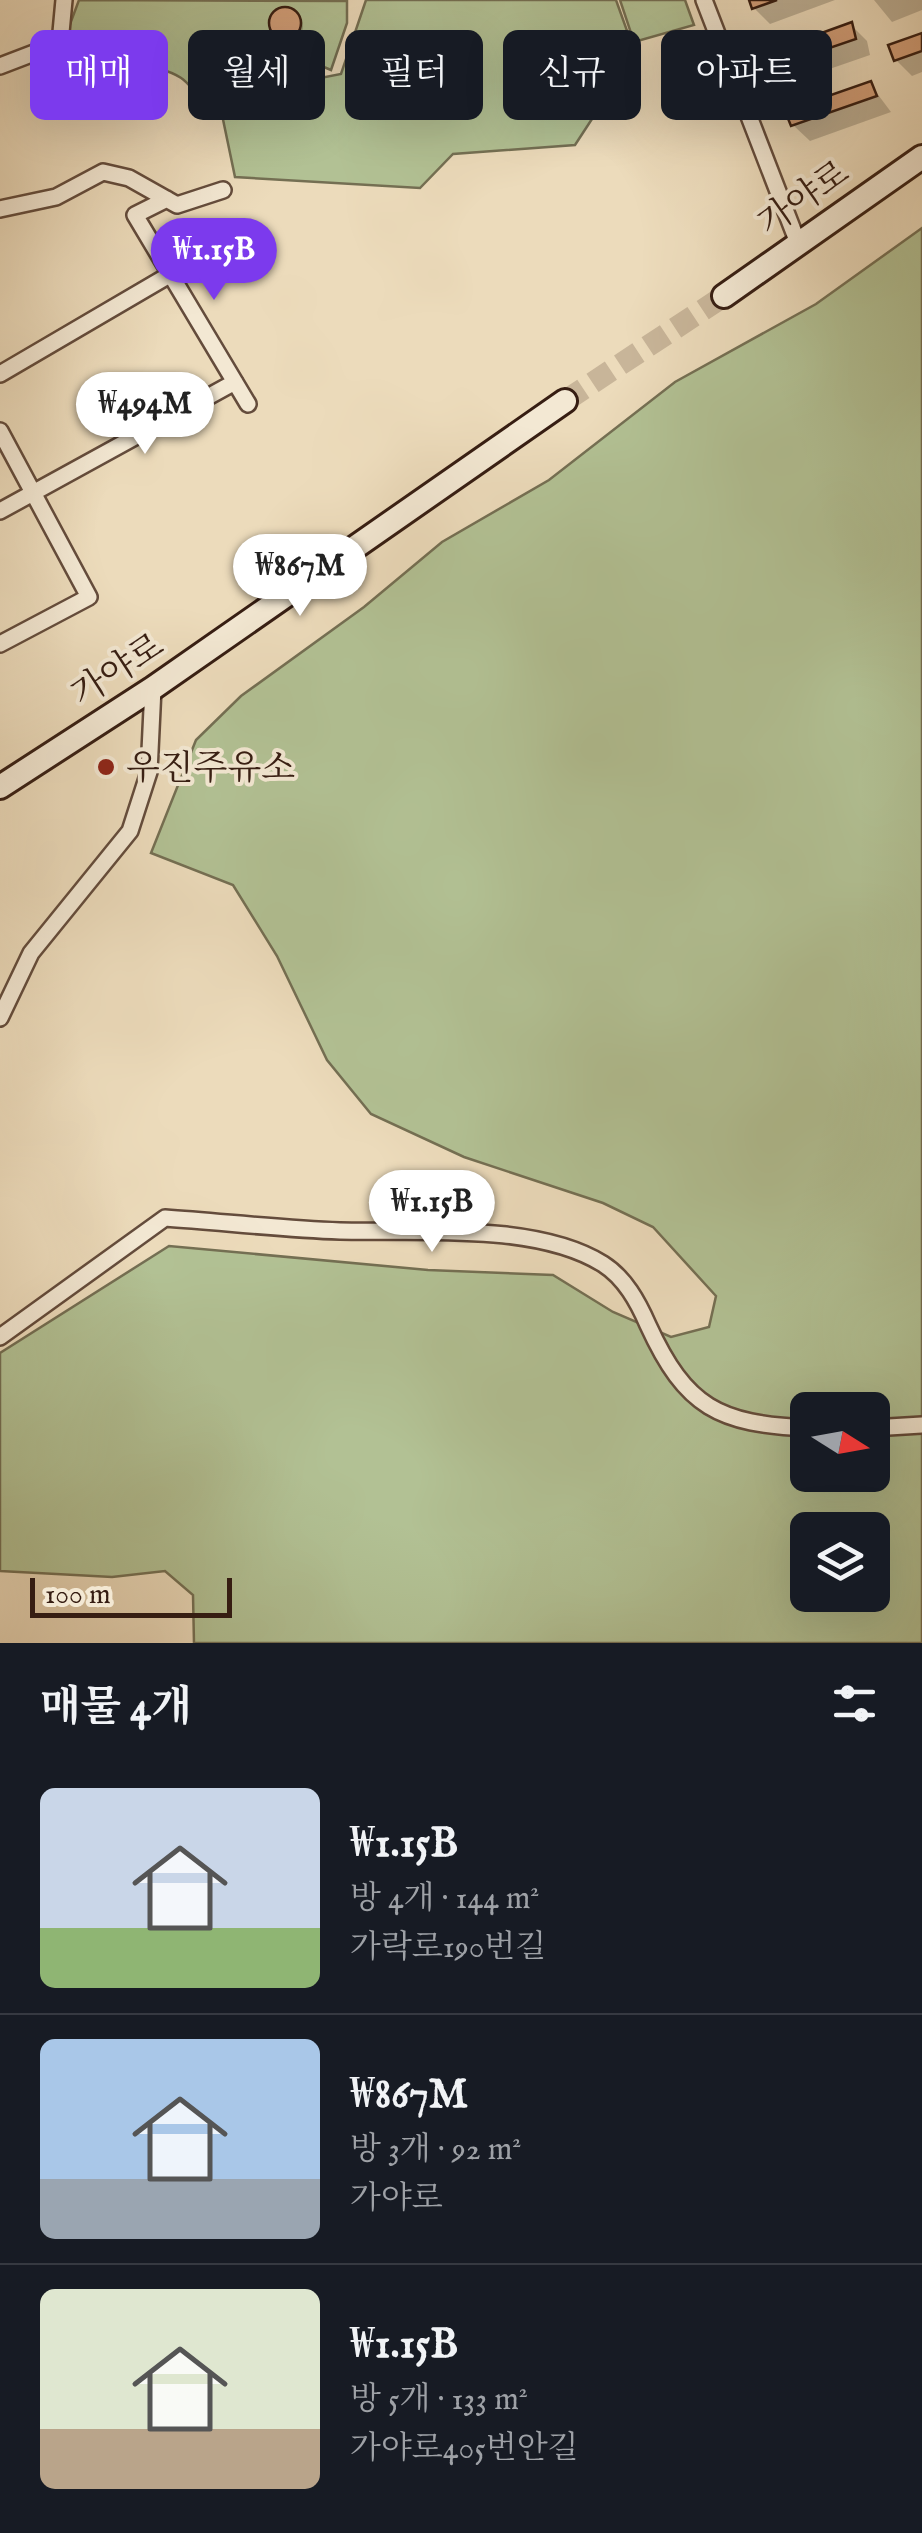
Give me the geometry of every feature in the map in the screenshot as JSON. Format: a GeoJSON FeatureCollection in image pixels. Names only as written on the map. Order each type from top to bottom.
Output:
{"type":"FeatureCollection","features":[{"type":"Feature","properties":{"kind":"main road","name":"가야로"},"geometry":{"type":"LineString","coordinates":[[724,296],[922,156]]}},
{"type":"Feature","properties":{"kind":"main road","name":"가야로"},"geometry":{"type":"LineString","coordinates":[[0,787],[152,688],[565,402]]}},
{"type":"Feature","properties":{"kind":"street"},"geometry":{"type":"LineString","coordinates":[[0,66],[60,43],[64,0]]}},
{"type":"Feature","properties":{"kind":"street"},"geometry":{"type":"LineString","coordinates":[[704,0],[798,243]]}},
{"type":"Feature","properties":{"kind":"street"},"geometry":{"type":"LineString","coordinates":[[8,207],[56,198],[103,172],[130,178],[178,205],[223,190]]}},
{"type":"Feature","properties":{"kind":"street"},"geometry":{"type":"LineString","coordinates":[[167,199],[134,215],[248,404]]}},
{"type":"Feature","properties":{"kind":"street"},"geometry":{"type":"LineString","coordinates":[[0,374],[171,274]]}},
{"type":"Feature","properties":{"kind":"street"},"geometry":{"type":"LineString","coordinates":[[0,511],[235,382]]}},
{"type":"Feature","properties":{"kind":"street"},"geometry":{"type":"LineString","coordinates":[[0,431],[89,597],[0,644]]}},
{"type":"Feature","properties":{"kind":"street"},"geometry":{"type":"LineString","coordinates":[[0,1018],[32,954],[130,831],[149,772],[152,688]]}},
{"type":"Feature","properties":{"kind":"street"},"geometry":{"type":"LineString","coordinates":[[0,1337],[165,1218],[287,1228],[515,1238],[576,1252],[603,1264],[624,1283],[694,1399],[754,1424],[790,1427]]}},
{"type":"Feature","properties":{"kind":"street"},"geometry":{"type":"LineString","coordinates":[[890,1427],[922,1424]]}},
{"type":"Feature","properties":{"kind":"green space"},"geometry":{"type":"Polygon","coordinates":[[[79,0],[347,1],[347,23],[331,70],[325,68],[325,30],[188,30],[188,85],[168,71],[168,30],[68,30],[79,0]]]}},
{"type":"Feature","properties":{"kind":"green space"},"geometry":{"type":"Polygon","coordinates":[[[366,0],[616,0],[627,30],[503,30],[503,120],[591,120],[575,145],[453,154],[420,188],[235,177],[223,120],[325,120],[325,77],[341,74],[345,62],[345,120],[483,120],[483,30],[356,30],[366,0]]]}},
{"type":"Feature","properties":{"kind":"green space"},"geometry":{"type":"Polygon","coordinates":[[[620,0],[685,0],[694,25],[661,30],[661,34],[641,40],[641,30],[630,30],[620,0]]]}},
{"type":"Feature","properties":{"kind":"green space"},"geometry":{"type":"Polygon","coordinates":[[[922,228],[922,1643],[194,1643],[193,1595],[165,1571],[112,1577],[0,1571],[0,1353],[169,1246],[428,1270],[553,1275],[613,1312],[671,1337],[709,1327],[716,1296],[653,1227],[603,1203],[464,1157],[371,1114],[327,1060],[277,956],[233,885],[151,853],[196,740],[241,696],[364,607],[442,542],[549,480],[675,382],[816,304],[922,228]]]}},
{"type":"Feature","properties":{"kind":"building"},"geometry":{"type":"Polygon","coordinates":[[[749,0],[777,0],[752,9],[749,0]]]}},
{"type":"Feature","properties":{"kind":"building"},"geometry":{"type":"Polygon","coordinates":[[[279,8],[291,8],[300,17],[299,30],[270,29],[270,17],[279,8]]]}},
{"type":"Feature","properties":{"kind":"building"},"geometry":{"type":"Polygon","coordinates":[[[852,22],[856,39],[832,47],[830,30],[852,22]]]}},
{"type":"Feature","properties":{"kind":"building"},"geometry":{"type":"Polygon","coordinates":[[[922,33],[922,51],[894,61],[888,45],[922,33]]]}},
{"type":"Feature","properties":{"kind":"building"},"geometry":{"type":"Polygon","coordinates":[[[871,81],[877,96],[832,112],[832,95],[871,81]]]}},
{"type":"Feature","properties":{"kind":"tunnel"},"geometry":{"type":"LineString","coordinates":[[565,401],[724,296]]}},
{"type":"Feature","properties":{"kind":"place","name":"우진주유소"},"geometry":{"type":"Point","coordinates":[106,767]}}]}
